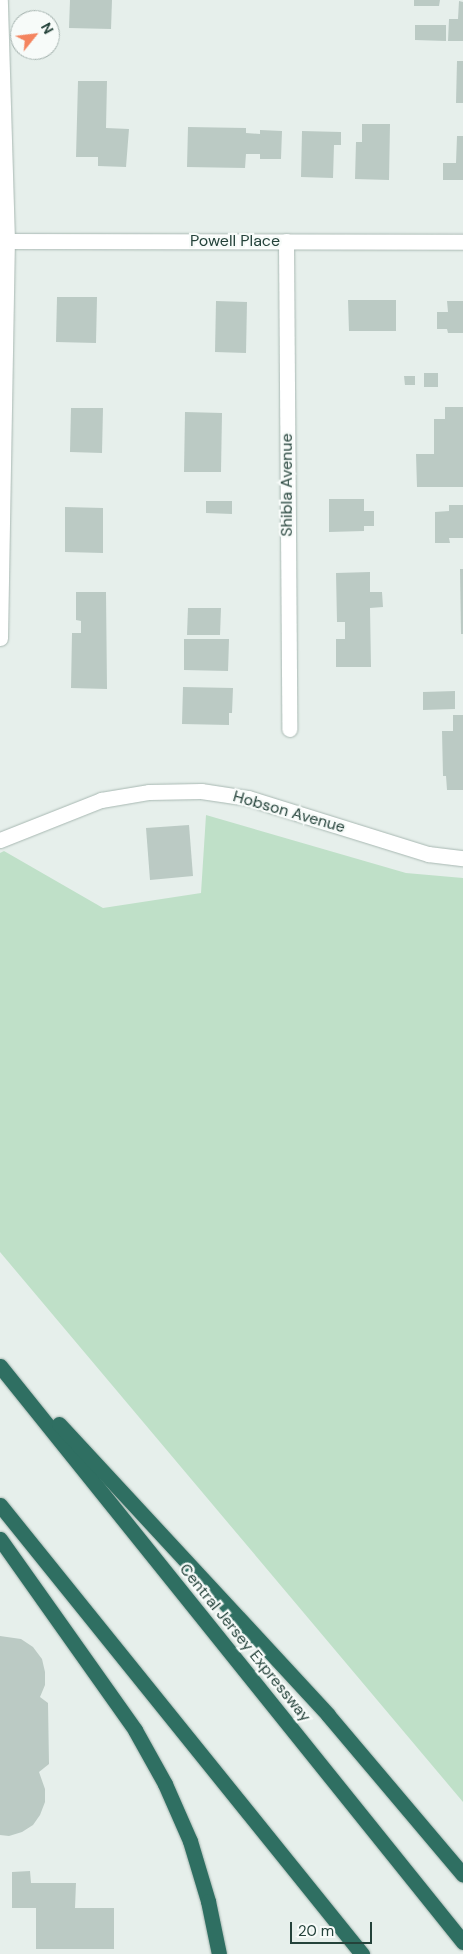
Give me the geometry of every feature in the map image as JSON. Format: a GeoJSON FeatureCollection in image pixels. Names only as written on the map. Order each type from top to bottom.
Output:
{"type":"FeatureCollection","features":[{"type":"Feature","properties":{"kind":"highway"},"geometry":{"type":"LineString","coordinates":[[0,1361],[328,1715],[463,1876]]}},
{"type":"Feature","properties":{"kind":"highway","name":"Central Jersey Expressway"},"geometry":{"type":"LineString","coordinates":[[0,1366],[463,1942]]}},
{"type":"Feature","properties":{"kind":"highway"},"geometry":{"type":"LineString","coordinates":[[0,1505],[362,1954]]}},
{"type":"Feature","properties":{"kind":"highway"},"geometry":{"type":"LineString","coordinates":[[0,1539],[135,1730],[165,1784],[190,1841],[208,1901],[218,1954]]}},
{"type":"Feature","properties":{"kind":"street"},"geometry":{"type":"LineString","coordinates":[[0,0],[7,241],[0,638]]}},
{"type":"Feature","properties":{"kind":"street","name":"Powell Place"},"geometry":{"type":"LineString","coordinates":[[7,241],[463,242]]}},
{"type":"Feature","properties":{"kind":"street","name":"Shibla Avenue"},"geometry":{"type":"LineString","coordinates":[[286,242],[289,729]]}},
{"type":"Feature","properties":{"kind":"street","name":"Hobson Avenue"},"geometry":{"type":"LineString","coordinates":[[0,840],[101,800],[149,792],[201,791],[248,798],[428,854],[463,858]]}},
{"type":"Feature","properties":{"kind":"green space"},"geometry":{"type":"Polygon","coordinates":[[[206,815],[406,873],[463,878],[463,1802],[0,1252],[0,853],[4,851],[103,908],[201,893],[206,815]]]}},
{"type":"Feature","properties":{"kind":"building"},"geometry":{"type":"Polygon","coordinates":[[[70,0],[112,0],[111,29],[69,28],[70,0]]]}},
{"type":"Feature","properties":{"kind":"building"},"geometry":{"type":"Polygon","coordinates":[[[414,0],[440,0],[439,6],[414,6],[414,0]]]}},
{"type":"Feature","properties":{"kind":"building"},"geometry":{"type":"Polygon","coordinates":[[[459,1],[463,2],[463,41],[448,41],[449,19],[458,19],[459,1]]]}},
{"type":"Feature","properties":{"kind":"building"},"geometry":{"type":"Polygon","coordinates":[[[415,25],[446,25],[446,41],[415,40],[415,25]]]}},
{"type":"Feature","properties":{"kind":"building"},"geometry":{"type":"Polygon","coordinates":[[[457,61],[463,61],[463,103],[456,103],[457,61]]]}},
{"type":"Feature","properties":{"kind":"building"},"geometry":{"type":"Polygon","coordinates":[[[78,81],[107,81],[106,128],[129,129],[126,167],[98,166],[98,157],[76,157],[78,81]]]}},
{"type":"Feature","properties":{"kind":"building"},"geometry":{"type":"Polygon","coordinates":[[[362,124],[390,124],[389,180],[355,179],[356,142],[362,142],[362,124]]]}},
{"type":"Feature","properties":{"kind":"building"},"geometry":{"type":"Polygon","coordinates":[[[188,127],[246,128],[246,133],[260,134],[260,130],[282,131],[281,159],[260,159],[260,154],[246,154],[245,168],[187,167],[188,127]]]}},
{"type":"Feature","properties":{"kind":"building"},"geometry":{"type":"Polygon","coordinates":[[[302,131],[341,132],[341,145],[334,145],[333,178],[301,177],[302,131]]]}},
{"type":"Feature","properties":{"kind":"building"},"geometry":{"type":"Polygon","coordinates":[[[457,136],[463,136],[463,180],[443,180],[443,163],[456,163],[457,136]]]}},
{"type":"Feature","properties":{"kind":"building"},"geometry":{"type":"Polygon","coordinates":[[[57,297],[97,297],[96,343],[56,342],[57,297]]]}},
{"type":"Feature","properties":{"kind":"building"},"geometry":{"type":"Polygon","coordinates":[[[348,300],[396,300],[396,331],[349,331],[348,300]]]}},
{"type":"Feature","properties":{"kind":"building"},"geometry":{"type":"Polygon","coordinates":[[[216,301],[247,302],[246,353],[215,352],[216,301]]]}},
{"type":"Feature","properties":{"kind":"building"},"geometry":{"type":"Polygon","coordinates":[[[447,301],[463,301],[463,333],[448,333],[447,329],[437,329],[437,312],[448,312],[447,301]]]}},
{"type":"Feature","properties":{"kind":"building"},"geometry":{"type":"Polygon","coordinates":[[[424,373],[438,373],[438,387],[424,387],[424,373]]]}},
{"type":"Feature","properties":{"kind":"building"},"geometry":{"type":"Polygon","coordinates":[[[404,376],[415,376],[415,385],[405,385],[404,376]]]}},
{"type":"Feature","properties":{"kind":"building"},"geometry":{"type":"Polygon","coordinates":[[[445,407],[463,407],[463,487],[417,487],[416,454],[434,454],[434,419],[445,419],[445,407]]]}},
{"type":"Feature","properties":{"kind":"building"},"geometry":{"type":"Polygon","coordinates":[[[71,408],[103,408],[102,453],[70,452],[71,408]]]}},
{"type":"Feature","properties":{"kind":"building"},"geometry":{"type":"Polygon","coordinates":[[[185,412],[222,413],[221,472],[184,472],[185,412]]]}},
{"type":"Feature","properties":{"kind":"building"},"geometry":{"type":"Polygon","coordinates":[[[329,499],[364,499],[364,511],[374,511],[374,526],[364,526],[364,531],[329,532],[329,499]]]}},
{"type":"Feature","properties":{"kind":"building"},"geometry":{"type":"Polygon","coordinates":[[[206,501],[232,501],[232,514],[206,513],[206,501]]]}},
{"type":"Feature","properties":{"kind":"building"},"geometry":{"type":"Polygon","coordinates":[[[449,505],[463,505],[463,538],[449,538],[450,543],[435,543],[435,512],[449,511],[449,505]]]}},
{"type":"Feature","properties":{"kind":"building"},"geometry":{"type":"Polygon","coordinates":[[[65,507],[103,508],[103,553],[65,552],[65,507]]]}},
{"type":"Feature","properties":{"kind":"building"},"geometry":{"type":"Polygon","coordinates":[[[460,569],[463,569],[463,634],[461,634],[460,569]]]}},
{"type":"Feature","properties":{"kind":"building"},"geometry":{"type":"Polygon","coordinates":[[[370,572],[370,592],[382,592],[383,607],[370,608],[371,667],[336,667],[336,639],[345,639],[345,622],[337,622],[336,573],[370,572]]]}},
{"type":"Feature","properties":{"kind":"building"},"geometry":{"type":"Polygon","coordinates":[[[76,592],[106,592],[107,689],[71,688],[72,633],[81,633],[81,621],[76,620],[76,592]]]}},
{"type":"Feature","properties":{"kind":"building"},"geometry":{"type":"Polygon","coordinates":[[[188,608],[221,608],[220,635],[187,635],[188,608]]]}},
{"type":"Feature","properties":{"kind":"building"},"geometry":{"type":"Polygon","coordinates":[[[184,639],[229,639],[228,671],[184,670],[184,639]]]}},
{"type":"Feature","properties":{"kind":"building"},"geometry":{"type":"Polygon","coordinates":[[[183,687],[233,688],[232,713],[229,713],[229,725],[182,724],[183,687]]]}},
{"type":"Feature","properties":{"kind":"building"},"geometry":{"type":"Polygon","coordinates":[[[455,691],[455,709],[423,710],[423,692],[455,691]]]}},
{"type":"Feature","properties":{"kind":"building"},"geometry":{"type":"Polygon","coordinates":[[[453,715],[463,715],[463,790],[447,790],[446,776],[443,776],[442,731],[453,731],[453,715]]]}},
{"type":"Feature","properties":{"kind":"building"},"geometry":{"type":"Polygon","coordinates":[[[189,825],[193,876],[150,880],[146,828],[189,825]]]}},
{"type":"Feature","properties":{"kind":"building"},"geometry":{"type":"Polygon","coordinates":[[[0,1636],[21,1639],[33,1647],[42,1659],[45,1685],[40,1697],[48,1703],[49,1764],[39,1772],[45,1789],[45,1802],[40,1815],[33,1825],[22,1832],[9,1836],[0,1835],[0,1636]]]}},
{"type":"Feature","properties":{"kind":"building"},"geometry":{"type":"Polygon","coordinates":[[[30,1871],[31,1883],[76,1883],[75,1908],[114,1908],[114,1949],[36,1949],[36,1908],[12,1908],[12,1872],[30,1871]]]}}]}
